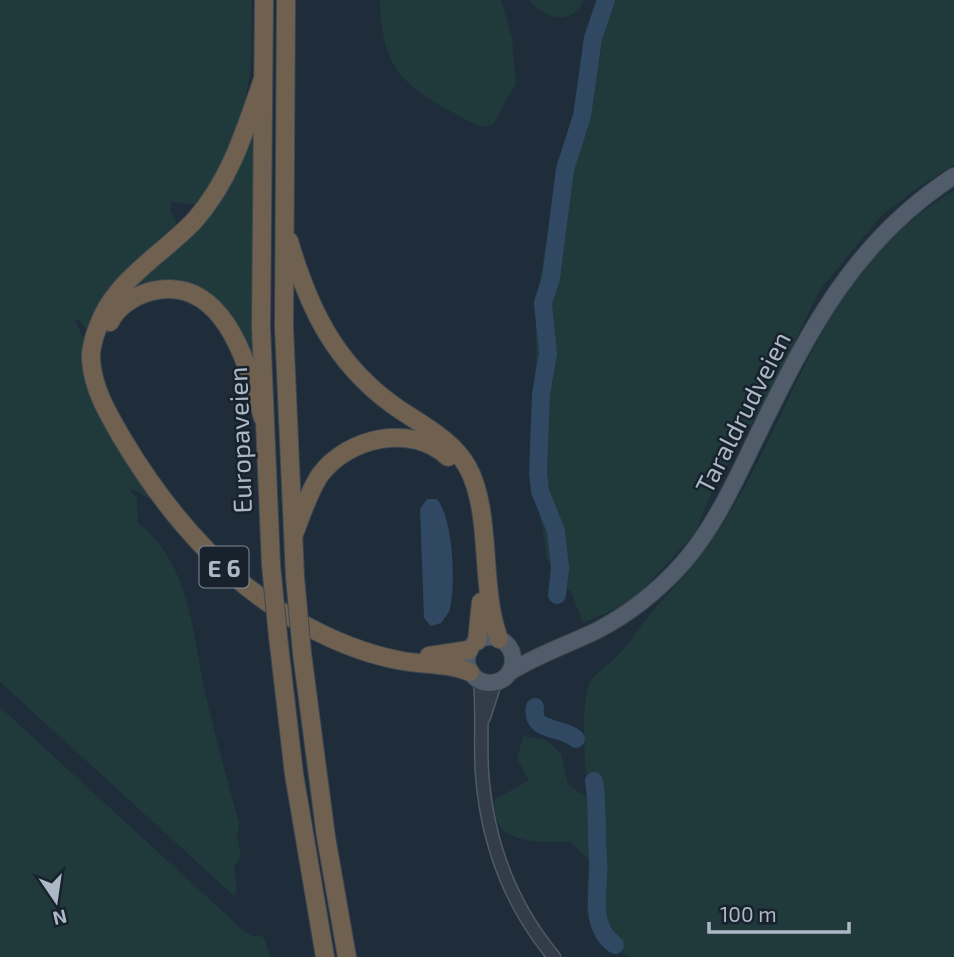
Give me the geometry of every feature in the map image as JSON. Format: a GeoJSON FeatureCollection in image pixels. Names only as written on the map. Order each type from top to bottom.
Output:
{"type":"FeatureCollection","features":[{"type":"Feature","properties":{"kind":"highway","name":"Europaveien"},"geometry":{"type":"LineString","coordinates":[[264,0],[261,327],[271,565],[294,774],[325,957]]}},
{"type":"Feature","properties":{"kind":"highway","name":"Europaveien"},"geometry":{"type":"LineString","coordinates":[[286,0],[285,407],[292,541],[302,653],[326,837],[347,957]]}},
{"type":"Feature","properties":{"kind":"highway","name":"E 6"},"geometry":{"type":"LineString","coordinates":[[263,79],[242,144],[214,195],[180,235],[120,291],[104,313],[94,337],[91,358],[100,396],[133,456],[162,498],[216,560],[252,592],[288,617],[349,646],[400,660],[444,665],[482,679]]}},
{"type":"Feature","properties":{"kind":"highway"},"geometry":{"type":"LineString","coordinates":[[284,222],[307,297],[335,350],[373,389],[442,439],[467,466],[478,501],[488,599],[503,642]]}},
{"type":"Feature","properties":{"kind":"highway","name":"E 6"},"geometry":{"type":"LineString","coordinates":[[263,418],[236,339],[222,318],[198,297],[168,289],[146,292],[122,307],[99,339],[96,361],[100,383],[131,444],[177,511],[235,570],[297,616],[357,642],[421,656],[473,645]]}},
{"type":"Feature","properties":{"kind":"highway"},"geometry":{"type":"LineString","coordinates":[[292,541],[314,485],[330,463],[342,454],[367,442],[392,438],[414,439],[435,447],[458,469],[470,503],[481,613],[473,645]]}},
{"type":"Feature","properties":{"kind":"main road","name":"Taraldrudveien"},"geometry":{"type":"LineString","coordinates":[[510,672],[597,630],[631,609],[664,583],[691,553],[724,503],[797,357],[841,283],[892,223],[954,176]]}},
{"type":"Feature","properties":{"kind":"main road"},"geometry":{"type":"LineString","coordinates":[[488,637],[503,642],[513,658],[510,672],[482,679],[467,661],[473,645],[488,637]]}},
{"type":"Feature","properties":{"kind":"main road","name":"Taraldrudveien"},"geometry":{"type":"LineString","coordinates":[[503,642],[556,648]]}},
{"type":"Feature","properties":{"kind":"street"},"geometry":{"type":"LineString","coordinates":[[482,679],[484,788],[498,858],[521,909],[554,957]]}},
{"type":"Feature","properties":{"kind":"green space"},"geometry":{"type":"Polygon","coordinates":[[[0,0],[252,0],[251,67],[241,126],[200,205],[172,202],[171,211],[178,227],[90,326],[85,328],[79,319],[75,320],[157,499],[151,500],[133,489],[130,491],[137,498],[138,523],[156,540],[170,560],[188,606],[212,719],[239,824],[237,836],[241,855],[234,867],[237,888],[234,896],[0,682],[0,0]]]}},
{"type":"Feature","properties":{"kind":"green space"},"geometry":{"type":"Polygon","coordinates":[[[380,0],[501,0],[512,37],[516,83],[493,125],[483,127],[474,124],[433,101],[404,78],[386,48],[380,0]]]}},
{"type":"Feature","properties":{"kind":"green space"},"geometry":{"type":"Polygon","coordinates":[[[529,0],[584,0],[572,14],[557,17],[542,12],[529,0]]]}},
{"type":"Feature","properties":{"kind":"green space"},"geometry":{"type":"Polygon","coordinates":[[[603,0],[954,0],[954,165],[881,216],[820,290],[767,398],[713,489],[695,533],[641,592],[615,609],[583,623],[571,592],[560,583],[547,559],[536,484],[536,301],[553,204],[603,0]]]}},
{"type":"Feature","properties":{"kind":"green space"},"geometry":{"type":"Polygon","coordinates":[[[254,129],[252,365],[210,300],[125,291],[170,249],[254,129]]]}},
{"type":"Feature","properties":{"kind":"green space"},"geometry":{"type":"Polygon","coordinates":[[[954,190],[954,957],[630,957],[601,942],[587,915],[588,859],[570,842],[531,841],[508,834],[495,815],[494,800],[529,780],[517,759],[523,736],[546,740],[561,753],[568,784],[587,798],[584,721],[590,682],[620,653],[712,540],[747,482],[815,345],[840,302],[870,262],[907,225],[954,190]]]}},
{"type":"Feature","properties":{"kind":"green space"},"geometry":{"type":"Polygon","coordinates":[[[0,707],[243,930],[254,937],[260,935],[265,939],[270,957],[0,957],[0,707]]]}},
{"type":"Feature","properties":{"kind":"water"},"geometry":{"type":"Polygon","coordinates":[[[427,499],[437,499],[447,521],[453,568],[449,610],[441,623],[431,626],[424,618],[420,509],[427,499]]]}},
{"type":"Feature","properties":{"kind":"waterway"},"geometry":{"type":"LineString","coordinates":[[557,595],[560,568],[556,531],[540,491],[538,472],[541,394],[548,353],[543,303],[551,278],[565,169],[582,116],[593,38],[606,0]]}},
{"type":"Feature","properties":{"kind":"waterway"},"geometry":{"type":"LineString","coordinates":[[535,707],[537,721],[542,725],[576,739]]}},
{"type":"Feature","properties":{"kind":"waterway"},"geometry":{"type":"LineString","coordinates":[[594,781],[598,916],[606,936],[615,945]]}}]}
